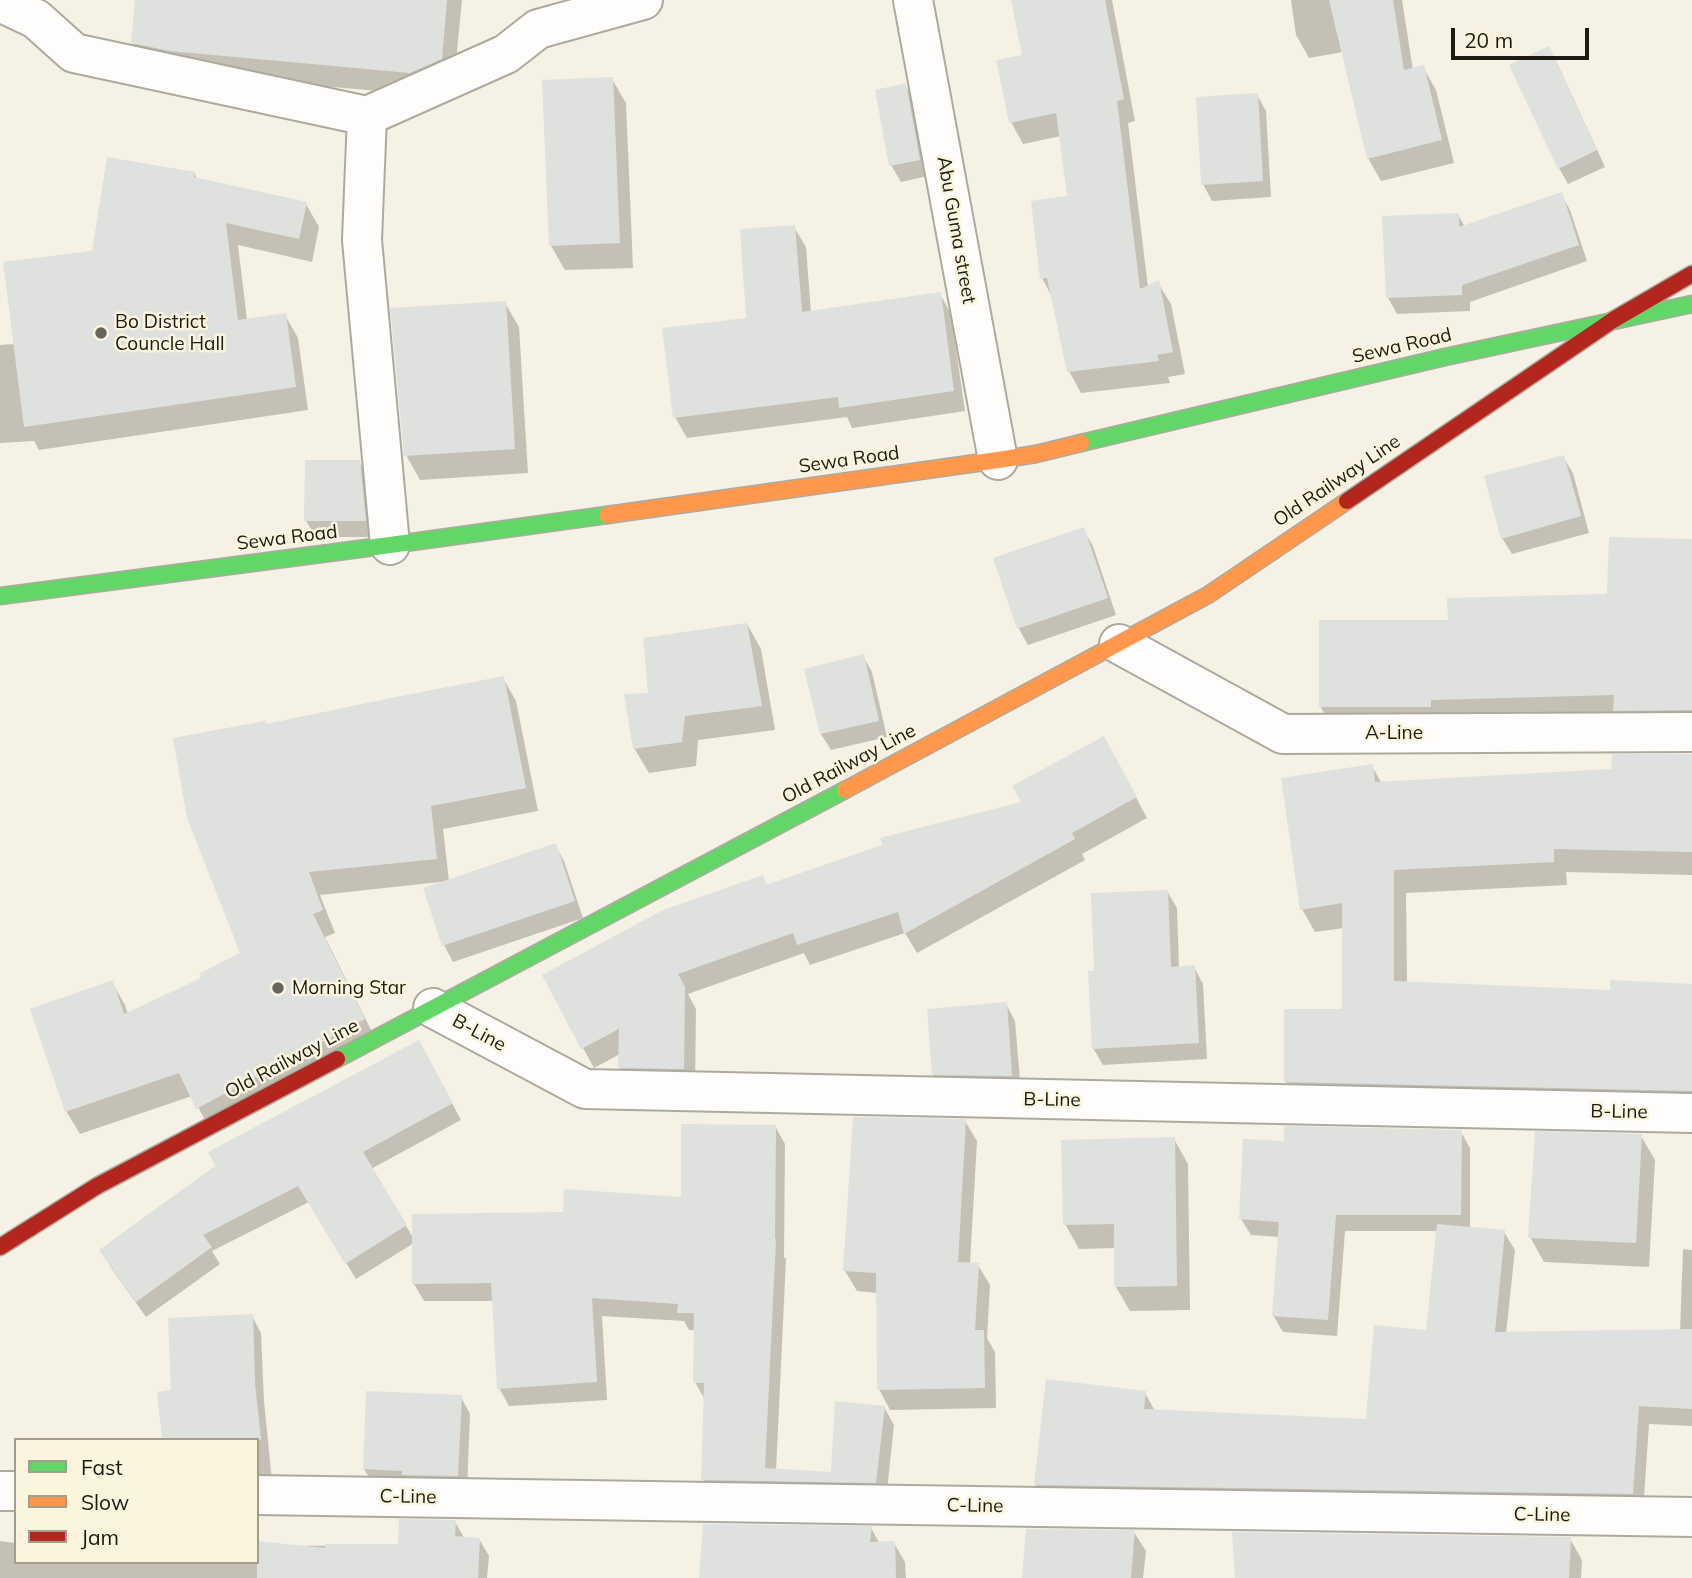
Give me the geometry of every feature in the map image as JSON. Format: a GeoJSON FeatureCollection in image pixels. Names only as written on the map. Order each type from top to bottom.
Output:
{"type":"FeatureCollection","features":[{"type":"Feature","properties":{"kind":"street"},"geometry":{"type":"LineString","coordinates":[[0,2],[36,19],[75,53],[367,116],[506,54],[538,29],[643,0]]}},
{"type":"Feature","properties":{"kind":"street","name":"Abu Guma street"},"geometry":{"type":"LineString","coordinates":[[913,0],[998,460]]}},
{"type":"Feature","properties":{"kind":"street"},"geometry":{"type":"LineString","coordinates":[[367,116],[362,240],[390,545]]}},
{"type":"Feature","properties":{"kind":"street","name":"Old Railway Line"},"geometry":{"type":"LineString","coordinates":[[0,1247],[97,1186],[1208,595],[1613,320],[1692,274]]}},
{"type":"Feature","properties":{"kind":"street","name":"Sewa Road"},"geometry":{"type":"LineString","coordinates":[[0,596],[390,545],[1036,454],[1334,383],[1692,304]]}},
{"type":"Feature","properties":{"kind":"street","name":"A-Line"},"geometry":{"type":"LineString","coordinates":[[1119,644],[1283,734],[1692,732]]}},
{"type":"Feature","properties":{"kind":"street","name":"B-Line"},"geometry":{"type":"LineString","coordinates":[[433,1008],[585,1090],[1692,1113]]}},
{"type":"Feature","properties":{"kind":"street","name":"C-Line"},"geometry":{"type":"LineString","coordinates":[[259,1495],[1692,1517]]}},
{"type":"Feature","properties":{"kind":"building"},"geometry":{"type":"Polygon","coordinates":[[[135,0],[447,0],[442,59],[410,73],[170,51],[131,43],[135,0]]]}},
{"type":"Feature","properties":{"kind":"building"},"geometry":{"type":"Polygon","coordinates":[[[1011,0],[1105,0],[1124,99],[1117,101],[1140,289],[1159,280],[1173,352],[1157,355],[1159,361],[1067,372],[1047,278],[1040,279],[1031,201],[1067,196],[1056,113],[1009,123],[996,60],[1022,55],[1011,0]]]}},
{"type":"Feature","properties":{"kind":"building"},"geometry":{"type":"Polygon","coordinates":[[[1329,0],[1393,0],[1404,70],[1424,65],[1442,140],[1367,159],[1329,0]]]}},
{"type":"Feature","properties":{"kind":"building"},"geometry":{"type":"Polygon","coordinates":[[[1549,46],[1597,150],[1558,169],[1509,65],[1549,46]]]}},
{"type":"Feature","properties":{"kind":"building"},"geometry":{"type":"Polygon","coordinates":[[[613,77],[620,243],[549,246],[542,80],[613,77]]]}},
{"type":"Feature","properties":{"kind":"building"},"geometry":{"type":"Polygon","coordinates":[[[906,83],[920,160],[889,166],[875,90],[906,83]]]}},
{"type":"Feature","properties":{"kind":"building"},"geometry":{"type":"Polygon","coordinates":[[[1258,93],[1263,181],[1201,185],[1196,97],[1258,93]]]}},
{"type":"Feature","properties":{"kind":"building"},"geometry":{"type":"Polygon","coordinates":[[[107,157],[195,172],[194,177],[307,202],[299,239],[226,223],[238,320],[286,313],[296,387],[24,427],[3,262],[92,251],[107,157]]]}},
{"type":"Feature","properties":{"kind":"building"},"geometry":{"type":"Polygon","coordinates":[[[1562,192],[1579,245],[1462,285],[1462,295],[1386,298],[1382,216],[1459,213],[1459,227],[1562,192]]]}},
{"type":"Feature","properties":{"kind":"building"},"geometry":{"type":"Polygon","coordinates":[[[795,225],[802,312],[941,292],[954,391],[839,408],[838,397],[673,418],[662,328],[746,318],[740,229],[795,225]]]}},
{"type":"Feature","properties":{"kind":"building"},"geometry":{"type":"Polygon","coordinates":[[[506,301],[515,449],[404,456],[390,308],[506,301]]]}},
{"type":"Feature","properties":{"kind":"building"},"geometry":{"type":"Polygon","coordinates":[[[1564,455],[1581,516],[1501,539],[1484,476],[1564,455]]]}},
{"type":"Feature","properties":{"kind":"building"},"geometry":{"type":"Polygon","coordinates":[[[305,460],[360,460],[366,521],[304,521],[305,460]]]}},
{"type":"Feature","properties":{"kind":"building"},"geometry":{"type":"Polygon","coordinates":[[[1084,527],[1108,598],[1017,629],[993,558],[1084,527]]]}},
{"type":"Feature","properties":{"kind":"building"},"geometry":{"type":"Polygon","coordinates":[[[1609,537],[1692,539],[1692,710],[1613,711],[1614,695],[1431,700],[1431,707],[1319,707],[1319,620],[1448,620],[1447,598],[1607,594],[1609,537]]]}},
{"type":"Feature","properties":{"kind":"building"},"geometry":{"type":"Polygon","coordinates":[[[747,623],[762,706],[685,716],[682,742],[633,749],[624,694],[648,693],[643,638],[747,623]]]}},
{"type":"Feature","properties":{"kind":"building"},"geometry":{"type":"Polygon","coordinates":[[[864,654],[879,721],[820,734],[804,669],[864,654]]]}},
{"type":"Feature","properties":{"kind":"building"},"geometry":{"type":"Polygon","coordinates":[[[504,676],[526,788],[431,806],[437,859],[309,872],[323,910],[313,914],[365,1019],[196,1109],[179,1073],[65,1112],[30,1009],[113,980],[124,1014],[201,978],[199,974],[240,953],[187,818],[173,738],[265,721],[266,724],[504,676]]]}},
{"type":"Feature","properties":{"kind":"building"},"geometry":{"type":"Polygon","coordinates":[[[1104,736],[1137,797],[1072,833],[1075,839],[904,934],[898,912],[797,945],[793,933],[678,974],[685,987],[684,1069],[618,1068],[619,1029],[581,1049],[542,975],[663,910],[763,875],[766,885],[882,845],[880,838],[1021,802],[1012,786],[1104,736]]]}},
{"type":"Feature","properties":{"kind":"building"},"geometry":{"type":"Polygon","coordinates":[[[1612,754],[1692,754],[1692,852],[1554,849],[1554,862],[1394,870],[1394,981],[1610,990],[1610,980],[1692,984],[1692,1091],[1284,1082],[1284,1009],[1342,1009],[1342,903],[1300,910],[1281,778],[1373,764],[1375,782],[1611,769],[1612,754]]]}},
{"type":"Feature","properties":{"kind":"building"},"geometry":{"type":"Polygon","coordinates":[[[556,843],[575,901],[442,946],[423,888],[556,843]]]}},
{"type":"Feature","properties":{"kind":"building"},"geometry":{"type":"Polygon","coordinates":[[[1168,890],[1171,967],[1195,965],[1199,1043],[1092,1049],[1088,971],[1094,971],[1091,893],[1168,890]]]}},
{"type":"Feature","properties":{"kind":"building"},"geometry":{"type":"Polygon","coordinates":[[[1007,1002],[1012,1076],[932,1075],[927,1009],[1007,1002]]]}},
{"type":"Feature","properties":{"kind":"building"},"geometry":{"type":"Polygon","coordinates":[[[419,1040],[453,1103],[363,1152],[407,1225],[345,1264],[298,1186],[203,1235],[212,1247],[136,1302],[99,1250],[215,1166],[208,1152],[419,1040]]]}},
{"type":"Feature","properties":{"kind":"building"},"geometry":{"type":"Polygon","coordinates":[[[853,1117],[966,1119],[958,1262],[979,1263],[975,1330],[984,1330],[985,1388],[877,1390],[876,1273],[843,1271],[853,1117]]]}},
{"type":"Feature","properties":{"kind":"building"},"geometry":{"type":"Polygon","coordinates":[[[681,1124],[776,1125],[776,1239],[765,1468],[831,1472],[835,1401],[885,1406],[876,1483],[701,1480],[704,1383],[693,1383],[694,1313],[677,1313],[678,1304],[592,1298],[597,1382],[497,1389],[491,1283],[412,1284],[412,1214],[563,1212],[564,1189],[681,1197],[681,1124]]]}},
{"type":"Feature","properties":{"kind":"building"},"geometry":{"type":"Polygon","coordinates":[[[1284,1126],[1462,1130],[1461,1215],[1336,1215],[1328,1320],[1272,1316],[1279,1222],[1239,1219],[1243,1139],[1284,1141],[1284,1126]]]}},
{"type":"Feature","properties":{"kind":"building"},"geometry":{"type":"Polygon","coordinates":[[[1535,1131],[1642,1134],[1636,1243],[1528,1238],[1535,1131]]]}},
{"type":"Feature","properties":{"kind":"building"},"geometry":{"type":"Polygon","coordinates":[[[1175,1137],[1177,1286],[1114,1287],[1114,1224],[1063,1225],[1061,1140],[1175,1137]]]}},
{"type":"Feature","properties":{"kind":"building"},"geometry":{"type":"Polygon","coordinates":[[[1437,1224],[1505,1230],[1495,1332],[1692,1329],[1692,1409],[1639,1406],[1633,1494],[1034,1485],[1046,1379],[1146,1391],[1144,1409],[1366,1419],[1374,1325],[1426,1330],[1437,1224]]]}},
{"type":"Feature","properties":{"kind":"building"},"geometry":{"type":"Polygon","coordinates":[[[253,1314],[255,1383],[261,1440],[162,1438],[157,1392],[171,1390],[168,1318],[253,1314]]]}},
{"type":"Feature","properties":{"kind":"building"},"geometry":{"type":"Polygon","coordinates":[[[366,1391],[462,1395],[458,1476],[402,1475],[402,1471],[363,1469],[366,1391]]]}},
{"type":"Feature","properties":{"kind":"building"},"geometry":{"type":"Polygon","coordinates":[[[399,1519],[456,1520],[455,1536],[480,1538],[478,1578],[257,1578],[259,1541],[325,1548],[325,1544],[398,1544],[399,1519]]]}},
{"type":"Feature","properties":{"kind":"building"},"geometry":{"type":"Polygon","coordinates":[[[703,1524],[872,1526],[870,1542],[895,1541],[896,1578],[699,1578],[703,1524]]]}},
{"type":"Feature","properties":{"kind":"building"},"geometry":{"type":"Polygon","coordinates":[[[1026,1529],[1135,1530],[1131,1578],[1022,1578],[1026,1529]]]}},
{"type":"Feature","properties":{"kind":"building"},"geometry":{"type":"Polygon","coordinates":[[[1232,1532],[1571,1537],[1569,1578],[1235,1578],[1232,1532]]]}},
{"type":"Feature","properties":{"kind":"traffic: fast"},"geometry":{"type":"LineString","coordinates":[[1081,443],[1445,357],[1692,304]]}},
{"type":"Feature","properties":{"kind":"traffic: fast"},"geometry":{"type":"LineString","coordinates":[[0,596],[607,515]]}},
{"type":"Feature","properties":{"kind":"traffic: fast"},"geometry":{"type":"LineString","coordinates":[[337,1059],[845,790]]}},
{"type":"Feature","properties":{"kind":"traffic: slow"},"geometry":{"type":"LineString","coordinates":[[607,515],[998,460],[1081,443]]}},
{"type":"Feature","properties":{"kind":"traffic: slow"},"geometry":{"type":"LineString","coordinates":[[845,790],[1208,595],[1347,501]]}},
{"type":"Feature","properties":{"kind":"traffic: jam"},"geometry":{"type":"LineString","coordinates":[[1347,501],[1613,320],[1692,274]]}},
{"type":"Feature","properties":{"kind":"traffic: jam"},"geometry":{"type":"LineString","coordinates":[[0,1247],[97,1186],[337,1059]]}},
{"type":"Feature","properties":{"kind":"place","name":"Bo District Councle Hall"},"geometry":{"type":"Point","coordinates":[101,333]}},
{"type":"Feature","properties":{"kind":"place","name":"Morning Star"},"geometry":{"type":"Point","coordinates":[278,988]}}]}
